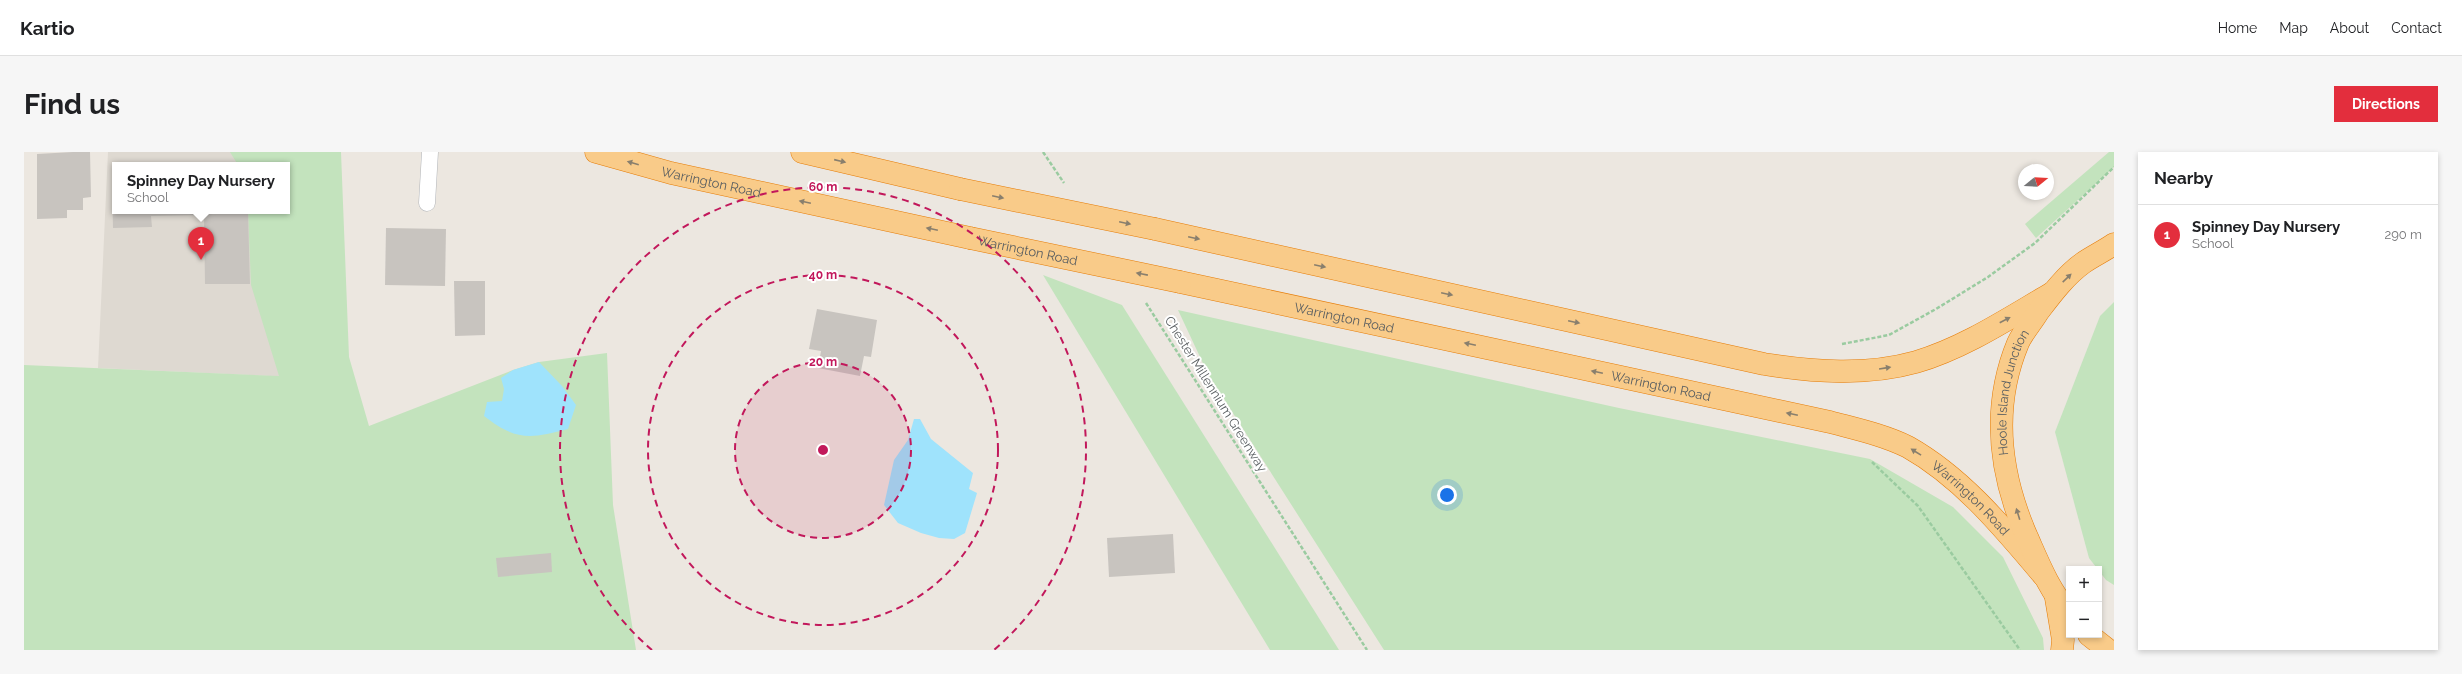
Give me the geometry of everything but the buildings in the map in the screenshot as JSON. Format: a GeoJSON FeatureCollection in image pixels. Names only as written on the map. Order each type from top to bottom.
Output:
{"type":"FeatureCollection","features":[{"type":"Feature","properties":{"kind":"highway","name":"Warrington Road"},"geometry":{"type":"LineString","coordinates":[[596,152],[671,173],[1822,420],[1874,434],[1906,447],[1935,464],[1998,522],[2044,576]]}},
{"type":"Feature","properties":{"kind":"highway"},"geometry":{"type":"LineString","coordinates":[[802,152],[960,189],[1156,229],[1764,364],[1807,370],[1847,371],[1883,369],[1916,362],[1954,347],[2052,293]]}},
{"type":"Feature","properties":{"kind":"highway"},"geometry":{"type":"LineString","coordinates":[[2082,264],[2114,229]]}},
{"type":"Feature","properties":{"kind":"highway","name":"Hoole Island Junction"},"geometry":{"type":"LineString","coordinates":[[2062,650],[2063,606],[2044,576],[2020,520],[2005,473],[2000,432],[2005,385],[2018,342],[2052,293],[2082,264],[2114,244]]}},
{"type":"Feature","properties":{"kind":"highway"},"geometry":{"type":"LineString","coordinates":[[2093,638],[2108,650]]}},
{"type":"Feature","properties":{"kind":"lane"},"geometry":{"type":"LineString","coordinates":[[427,203],[430,152]]}},
{"type":"Feature","properties":{"kind":"path"},"geometry":{"type":"LineString","coordinates":[[1043,152],[1069,189]]}},
{"type":"Feature","properties":{"kind":"path"},"geometry":{"type":"LineString","coordinates":[[1842,343],[1889,335],[1936,309],[1988,277],[2035,243],[2114,167]]}},
{"type":"Feature","properties":{"kind":"path","name":"Chester Millennium Greenway"},"geometry":{"type":"LineString","coordinates":[[1142,296],[1367,650]]}},
{"type":"Feature","properties":{"kind":"path"},"geometry":{"type":"LineString","coordinates":[[1871,461],[1918,506],[2020,650]]}},
{"type":"Feature","properties":{"kind":"shaded area"},"geometry":{"type":"Polygon","coordinates":[[[108,152],[304,152],[294,377],[98,368],[108,152]]]}},
{"type":"Feature","properties":{"kind":"green space"},"geometry":{"type":"Polygon","coordinates":[[[230,152],[341,152],[349,357],[369,426],[513,370],[539,362],[607,353],[613,505],[636,650],[24,650],[24,365],[279,376],[251,285],[248,214],[290,214],[290,162],[236,162],[230,152]]]}},
{"type":"Feature","properties":{"kind":"green space"},"geometry":{"type":"Polygon","coordinates":[[[2109,152],[2114,152],[2114,167],[2036,238],[2025,224],[2109,152]]]}},
{"type":"Feature","properties":{"kind":"green space"},"geometry":{"type":"Polygon","coordinates":[[[1043,275],[1122,305],[1339,650],[1270,650],[1043,275]]]}},
{"type":"Feature","properties":{"kind":"green space"},"geometry":{"type":"Polygon","coordinates":[[[2114,302],[2114,585],[2106,580],[2102,575],[2102,566],[2095,566],[2089,558],[2055,432],[2100,316],[2114,302]]]}},
{"type":"Feature","properties":{"kind":"green space"},"geometry":{"type":"Polygon","coordinates":[[[1178,310],[1619,408],[1870,459],[1953,507],[2003,557],[2043,638],[2044,650],[1384,650],[1208,374],[1178,310]]]}},
{"type":"Feature","properties":{"kind":"water"},"geometry":{"type":"Polygon","coordinates":[[[539,362],[562,386],[576,405],[568,429],[543,435],[524,436],[505,430],[484,416],[487,402],[502,401],[504,389],[501,378],[513,370],[539,362]]]}},
{"type":"Feature","properties":{"kind":"water"},"geometry":{"type":"Polygon","coordinates":[[[914,419],[920,419],[931,439],[973,473],[969,489],[977,493],[965,533],[954,539],[939,538],[921,533],[898,523],[884,505],[894,460],[908,440],[914,419]]]}},
{"type":"Feature","properties":{"kind":"place","name":"Spinney Day Nursery"},"geometry":{"type":"Point","coordinates":[201,260]}}]}
